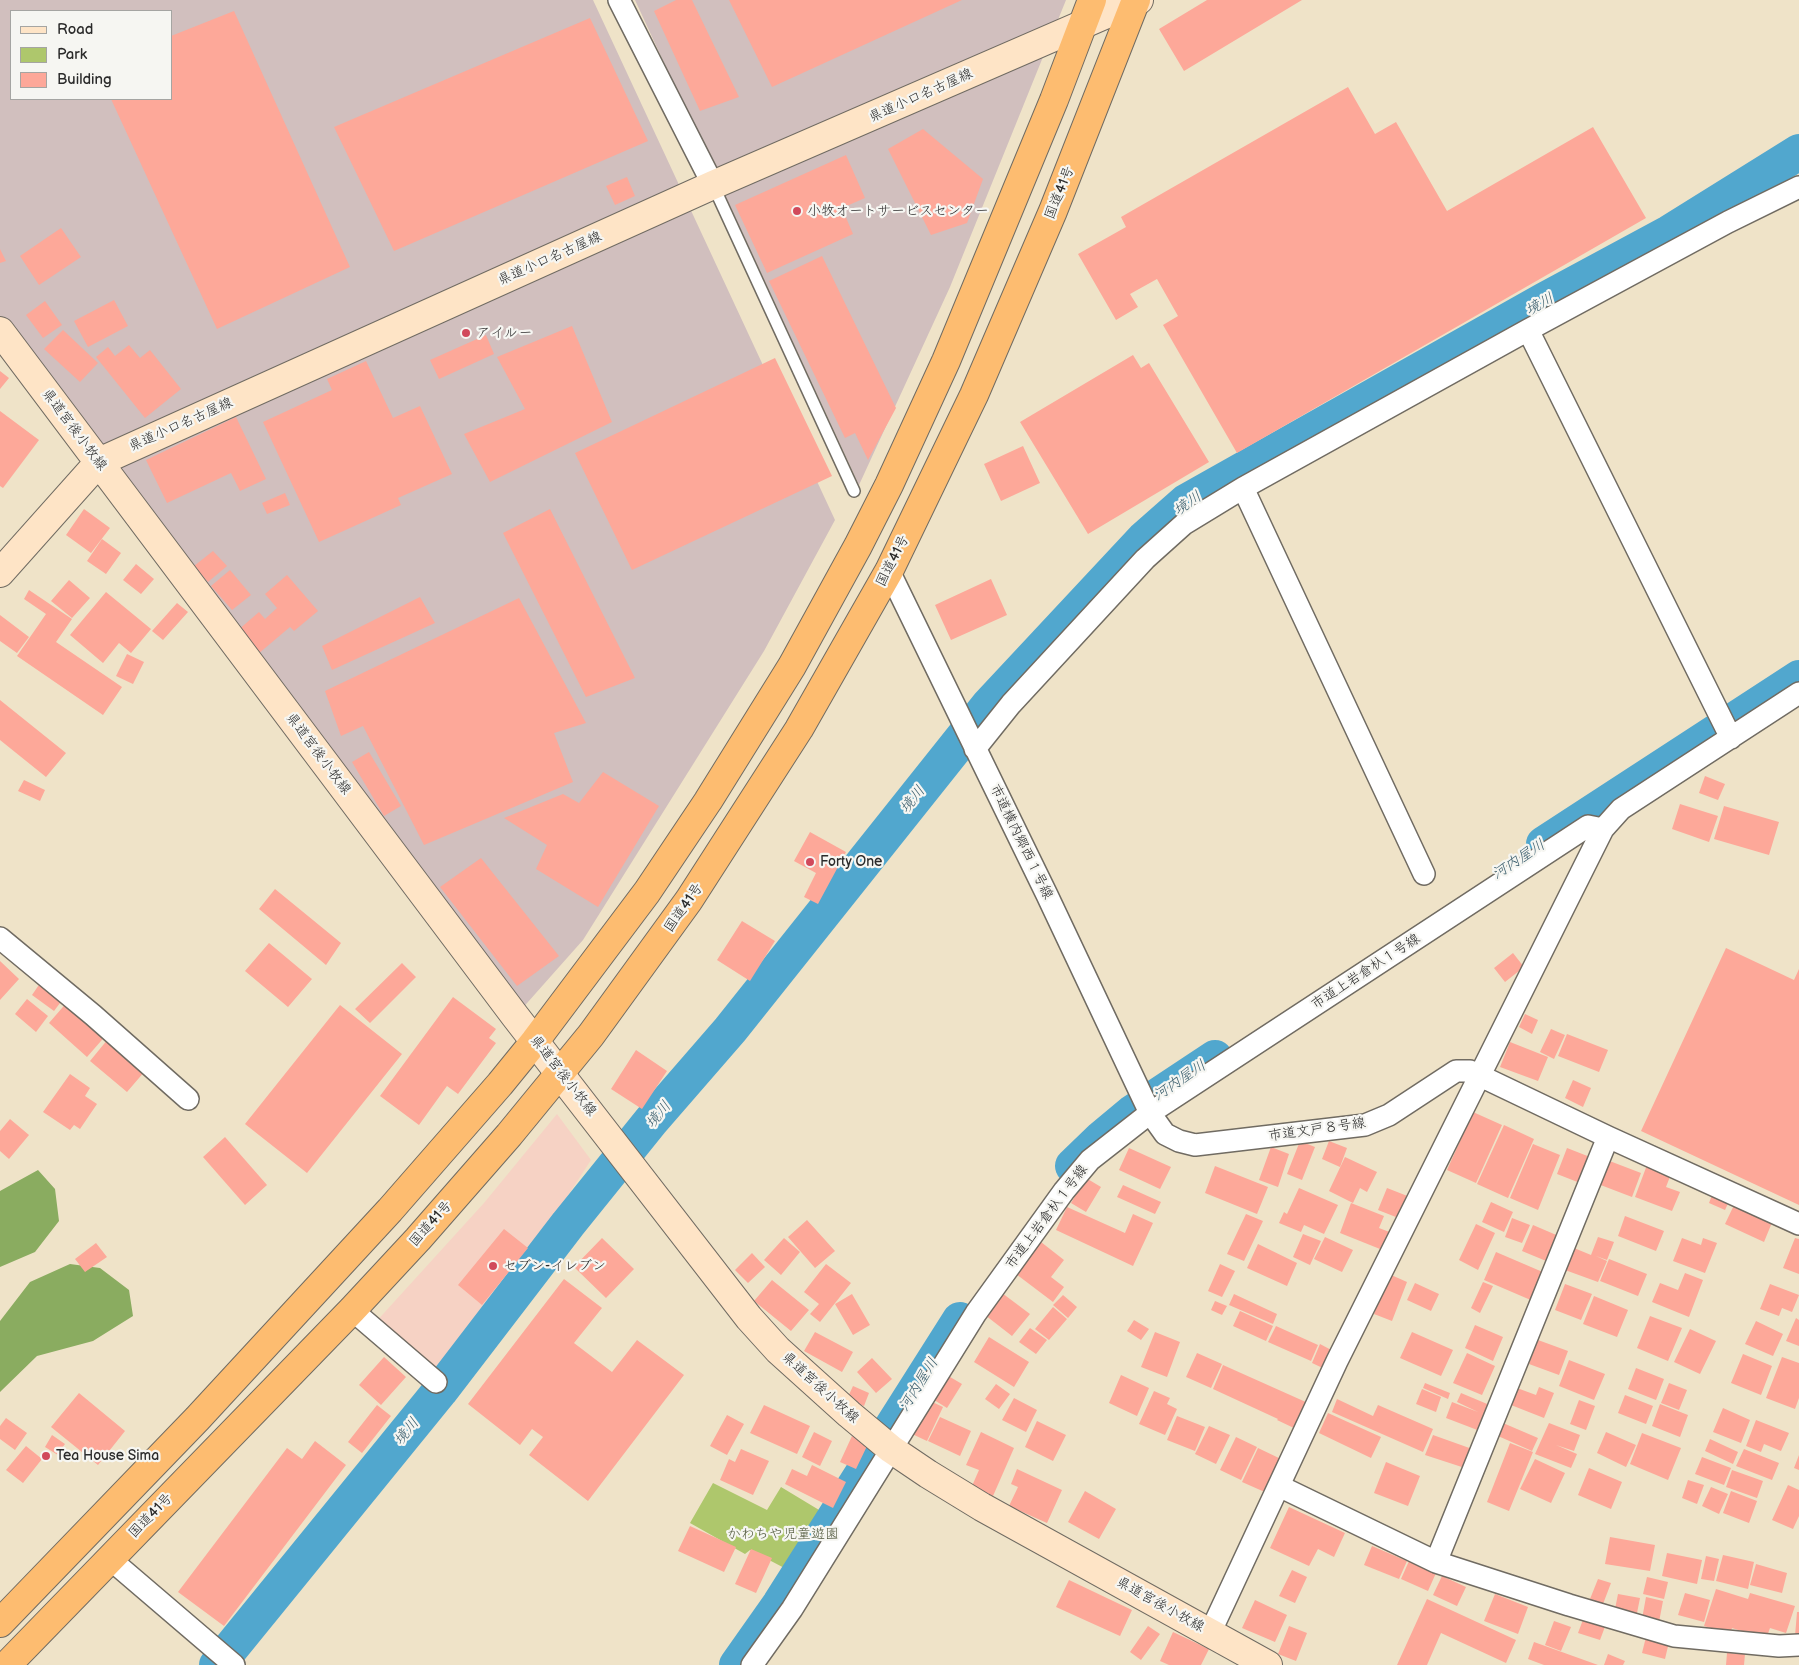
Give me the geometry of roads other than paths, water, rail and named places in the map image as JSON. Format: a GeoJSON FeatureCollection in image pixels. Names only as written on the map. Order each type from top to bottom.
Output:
{"type":"FeatureCollection","features":[{"type":"Feature","properties":{"kind":"highway"},"geometry":{"type":"LineString","coordinates":[[0,1622],[197,1418],[383,1218],[535,1041],[647,892],[708,801],[782,683],[835,589],[888,485],[946,361],[1092,0]]}},
{"type":"Feature","properties":{"kind":"highway","name":"国道41号"},"geometry":{"type":"LineString","coordinates":[[7,1665],[352,1310],[418,1239],[561,1072],[644,964],[732,836],[832,672],[889,571],[974,395],[1031,264],[1137,0]]}},
{"type":"Feature","properties":{"kind":"main road","name":"県道小口名古屋線"},"geometry":{"type":"LineString","coordinates":[[0,573],[99,462],[713,185],[1082,26],[1137,0]]}},
{"type":"Feature","properties":{"kind":"main road","name":"県道宮後小牧線"},"geometry":{"type":"LineString","coordinates":[[0,331],[535,1041],[561,1072],[749,1318],[809,1379],[890,1448],[974,1503],[1210,1633],[1238,1658],[1268,1665]]}},
{"type":"Feature","properties":{"kind":"street"},"geometry":{"type":"LineString","coordinates":[[619,0],[713,185]]}},
{"type":"Feature","properties":{"kind":"street"},"geometry":{"type":"LineString","coordinates":[[975,749],[1010,704],[1145,559],[1184,524],[1243,488],[1528,330],[1728,222],[1799,187]]}},
{"type":"Feature","properties":{"kind":"street"},"geometry":{"type":"LineString","coordinates":[[1528,330],[1731,738]]}},
{"type":"Feature","properties":{"kind":"street"},"geometry":{"type":"LineString","coordinates":[[1243,488],[1424,874]]}},
{"type":"Feature","properties":{"kind":"street","name":"市道横内郷西１号線"},"geometry":{"type":"LineString","coordinates":[[889,571],[1150,1113]]}},
{"type":"Feature","properties":{"kind":"street"},"geometry":{"type":"LineString","coordinates":[[1210,1633],[1337,1361],[1482,1076],[1604,830],[1621,809],[1799,693]]}},
{"type":"Feature","properties":{"kind":"street","name":"市道上岩倉杁１号線"},"geometry":{"type":"LineString","coordinates":[[752,1665],[792,1609],[890,1448],[976,1313],[1064,1191],[1090,1160],[1150,1113],[1588,826],[1604,830]]}},
{"type":"Feature","properties":{"kind":"street"},"geometry":{"type":"LineString","coordinates":[[0,938],[93,1015],[188,1099]]}},
{"type":"Feature","properties":{"kind":"street","name":"市道文戸８号線"},"geometry":{"type":"LineString","coordinates":[[1150,1113],[1165,1134],[1178,1141],[1195,1145],[1341,1129],[1365,1125],[1389,1115],[1456,1071],[1470,1070],[1608,1137],[1799,1224]]}},
{"type":"Feature","properties":{"kind":"street"},"geometry":{"type":"LineString","coordinates":[[1436,1562],[1608,1137]]}},
{"type":"Feature","properties":{"kind":"street"},"geometry":{"type":"LineString","coordinates":[[352,1310],[436,1382]]}},
{"type":"Feature","properties":{"kind":"street"},"geometry":{"type":"LineString","coordinates":[[1279,1486],[1436,1562],[1674,1636],[1779,1646],[1799,1645]]}},
{"type":"Feature","properties":{"kind":"street"},"geometry":{"type":"LineString","coordinates":[[110,1559],[234,1665]]}},
{"type":"Feature","properties":{"kind":"lane"},"geometry":{"type":"LineString","coordinates":[[713,185],[854,491]]}},
{"type":"Feature","properties":{"kind":"waterway","name":"境川"},"geometry":{"type":"LineString","coordinates":[[217,1665],[440,1391],[568,1224],[651,1121],[730,1030],[989,705],[1144,539],[1186,502],[1545,300],[1669,233],[1799,152]]}},
{"type":"Feature","properties":{"kind":"waterway","name":"河内屋川"},"geometry":{"type":"LineString","coordinates":[[1544,844],[1799,678]]}},
{"type":"Feature","properties":{"kind":"waterway","name":"河内屋川"},"geometry":{"type":"LineString","coordinates":[[1073,1166],[1132,1113],[1215,1058]]}},
{"type":"Feature","properties":{"kind":"waterway","name":"河内屋川"},"geometry":{"type":"LineString","coordinates":[[737,1665],[780,1604],[960,1320]]}},
{"type":"Feature","properties":{"kind":"place","name":"小牧オートサービスセンター"},"geometry":{"type":"Point","coordinates":[797,211]}},
{"type":"Feature","properties":{"kind":"place","name":"アイルー"},"geometry":{"type":"Point","coordinates":[466,333]}},
{"type":"Feature","properties":{"kind":"place","name":"Forty One"},"geometry":{"type":"Point","coordinates":[810,862]}},
{"type":"Feature","properties":{"kind":"place","name":"セブン-イレブン"},"geometry":{"type":"Point","coordinates":[493,1266]}},
{"type":"Feature","properties":{"kind":"place","name":"Tea House Sima"},"geometry":{"type":"Point","coordinates":[46,1456]}},
{"type":"Feature","properties":{"kind":"park label","name":"かわちや児童遊園"},"geometry":{"type":"Point","coordinates":[783,1534]}}]}
